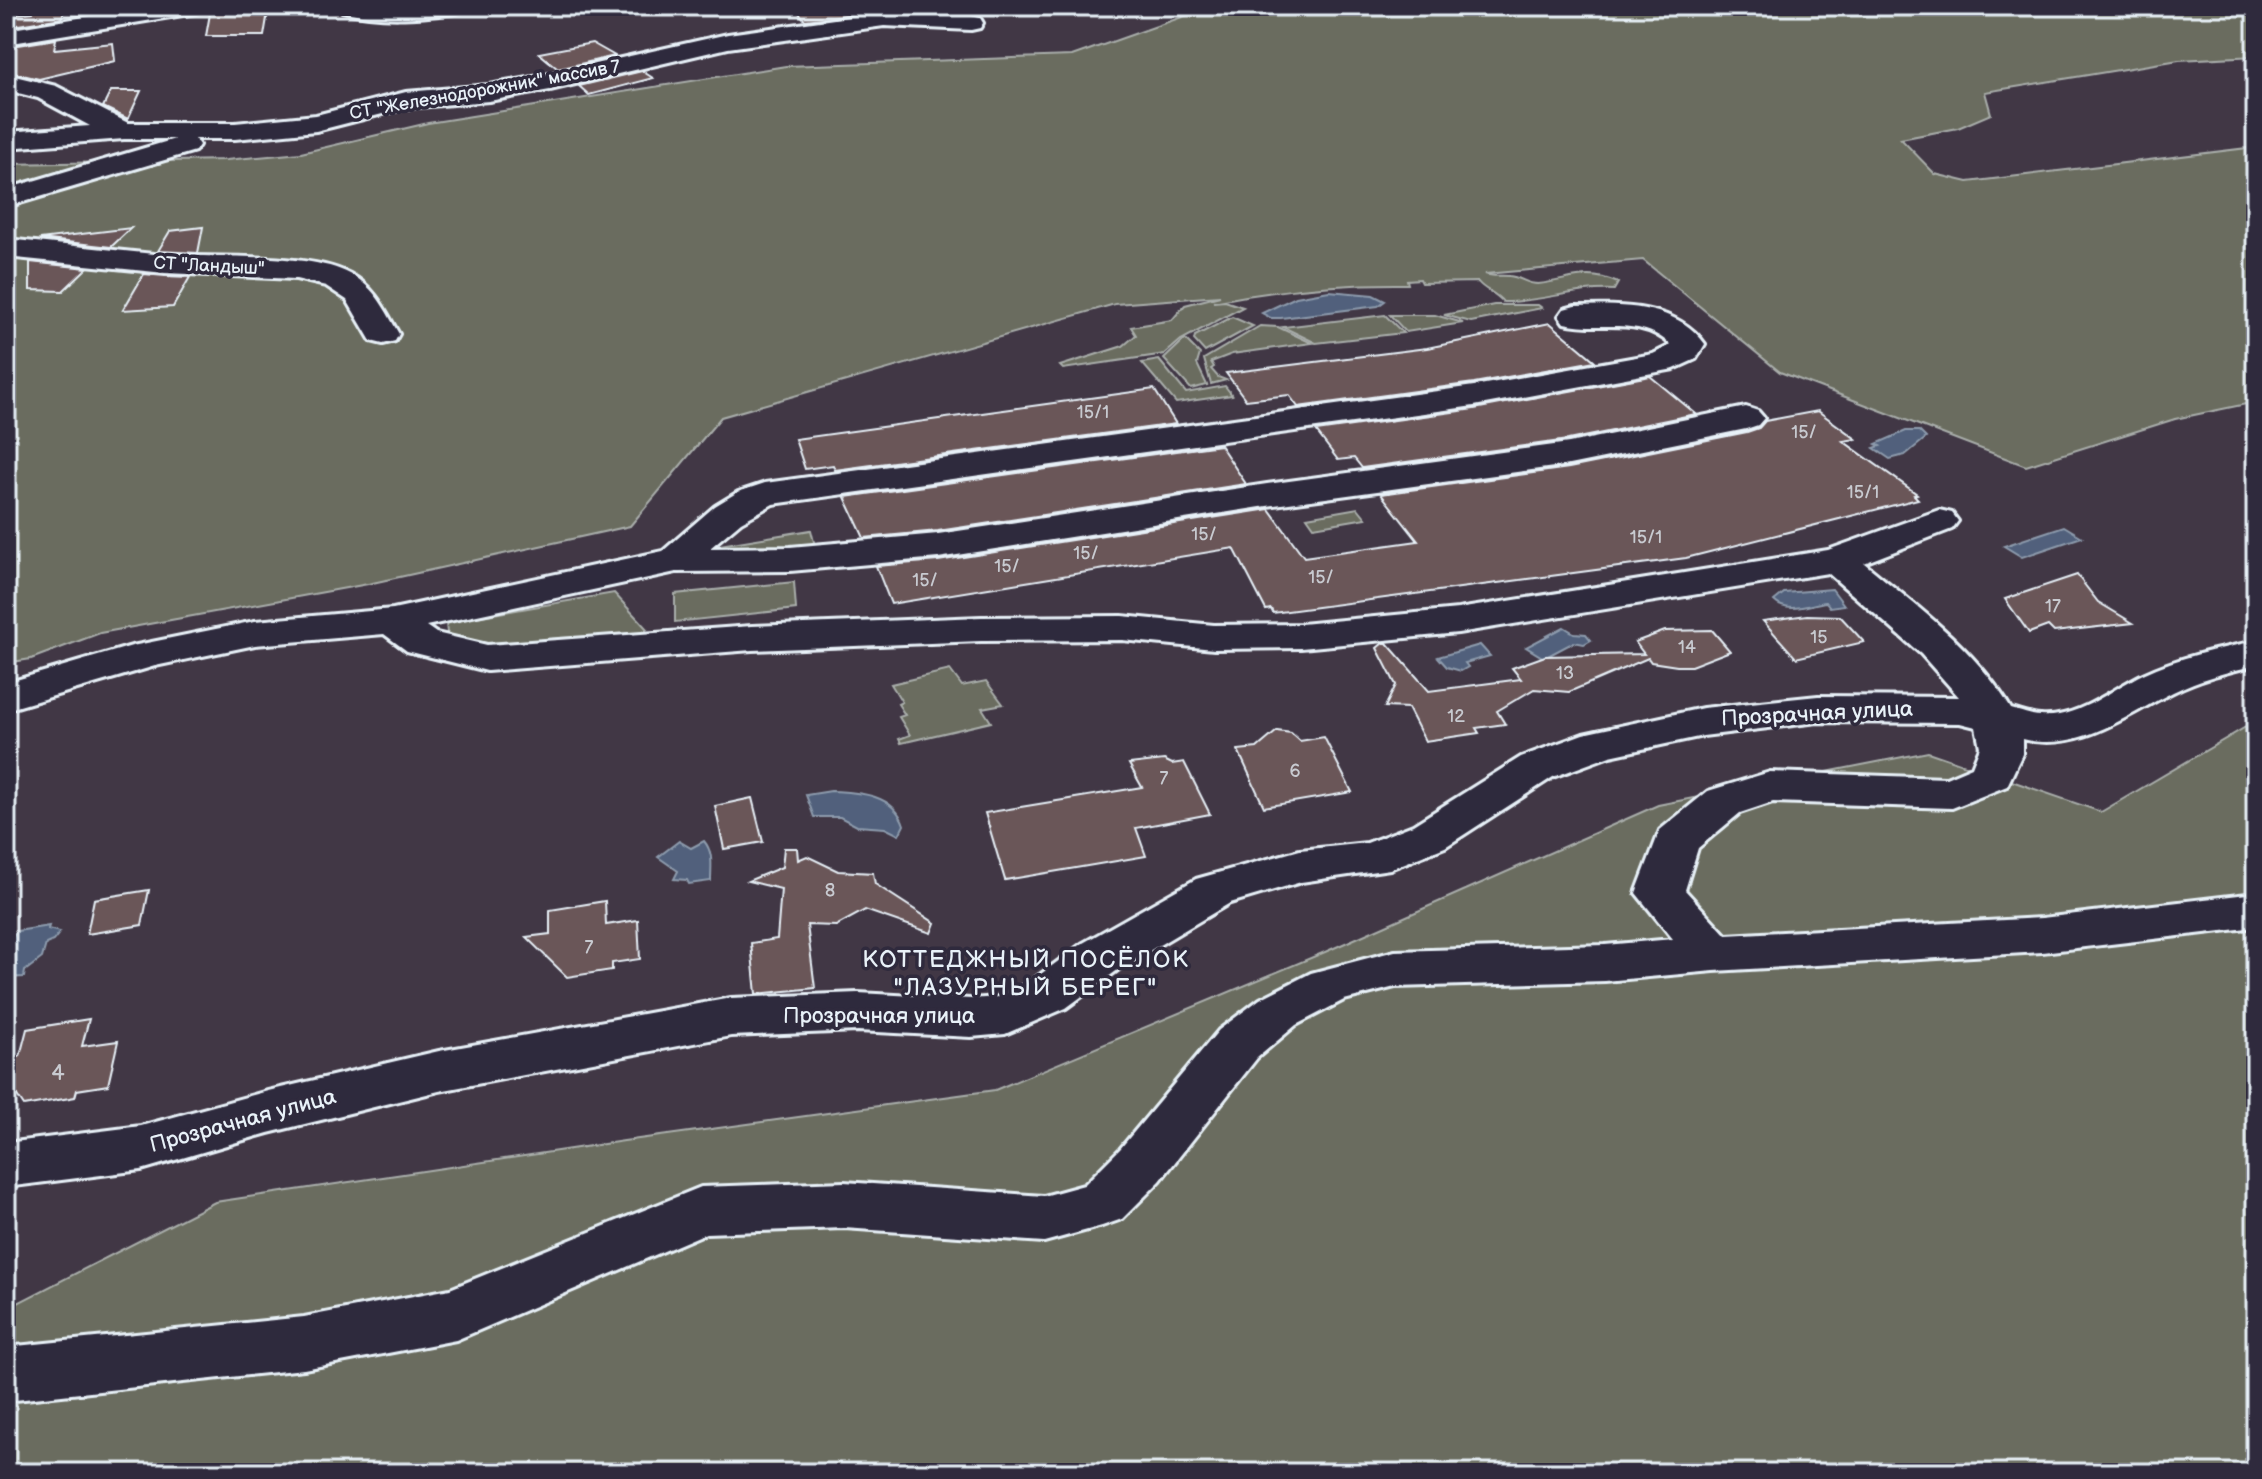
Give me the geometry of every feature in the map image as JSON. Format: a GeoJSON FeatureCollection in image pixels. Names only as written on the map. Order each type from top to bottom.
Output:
{"type":"FeatureCollection","features":[{"type":"Feature","properties":{"kind":"street"},"geometry":{"type":"LineString","coordinates":[[6,37],[153,9],[195,6]]}},
{"type":"Feature","properties":{"kind":"street"},"geometry":{"type":"LineString","coordinates":[[350,6],[400,13],[456,6]]}},
{"type":"Feature","properties":{"kind":"street","name":"СТ \"Железнодорожник\" массив 7"},"geometry":{"type":"LineString","coordinates":[[6,82],[47,92],[81,112],[124,131],[235,131],[316,123],[406,100],[489,93],[550,82],[728,41],[884,19],[971,23]]}},
{"type":"Feature","properties":{"kind":"street"},"geometry":{"type":"LineString","coordinates":[[6,97],[47,92]]}},
{"type":"Feature","properties":{"kind":"street"},"geometry":{"type":"LineString","coordinates":[[6,140],[124,131],[202,140],[6,198]]}},
{"type":"Feature","properties":{"kind":"street","name":"СТ \"Ландыш\""},"geometry":{"type":"LineString","coordinates":[[6,248],[133,261],[296,270],[336,279],[360,294],[383,334]]}},
{"type":"Feature","properties":{"kind":"street"},"geometry":{"type":"LineString","coordinates":[[676,560],[731,510],[765,494],[1474,396],[1662,362],[1684,352],[1688,344],[1680,334],[1649,320],[1628,315],[1575,316]]}},
{"type":"Feature","properties":{"kind":"street"},"geometry":{"type":"LineString","coordinates":[[6,697],[147,655],[255,633],[393,621],[676,560],[790,559],[938,546],[1267,495],[1569,454],[1746,418]]}},
{"type":"Feature","properties":{"kind":"street"},"geometry":{"type":"LineString","coordinates":[[393,621],[422,642],[487,658],[752,638],[981,629],[1122,628],[1214,637],[1301,636],[1458,621],[1836,560],[1939,521]]}},
{"type":"Feature","properties":{"kind":"street"},"geometry":{"type":"LineString","coordinates":[[1714,953],[1660,893],[1677,841],[1724,802],[1770,787],[1952,793],[1991,776],[2002,747],[1995,720],[1961,668],[1836,560]]}},
{"type":"Feature","properties":{"kind":"street","name":"Прозрачная улица"},"geometry":{"type":"LineString","coordinates":[[6,1165],[141,1148],[268,1112],[439,1071],[731,1017],[858,1012],[971,1018],[1005,1015],[1048,995],[1101,956],[1213,891],[1300,866],[1373,858],[1429,836],[1537,767],[1599,744],[1703,722],[1818,709],[1960,710],[2041,730],[2069,727],[2116,708],[2158,683],[2206,664],[2256,653]]}},
{"type":"Feature","properties":{"kind":"street"},"geometry":{"type":"LineString","coordinates":[[6,1374],[304,1343],[456,1314],[701,1210],[844,1205],[1044,1219],[1102,1203],[1140,1165],[1238,1044],[1278,1012],[1329,986],[1395,969],[1605,963],[1714,953],[2042,935],[2256,910]]}},
{"type":"Feature","properties":{"kind":"green space"},"geometry":{"type":"Polygon","coordinates":[[[1213,6],[2256,6],[2256,56],[2179,60],[1985,92],[1991,114],[1958,128],[1901,139],[1935,174],[1968,182],[2256,147],[2256,402],[2175,419],[2026,466],[1780,372],[1643,260],[1485,274],[1538,284],[1587,276],[1618,283],[1614,290],[1517,301],[1503,302],[1478,282],[1422,283],[1420,279],[1407,280],[1408,284],[1310,288],[1213,302],[1225,301],[1243,307],[1181,340],[1165,354],[1063,369],[1060,366],[1123,346],[1136,335],[1131,327],[1172,320],[1185,305],[1220,296],[1115,304],[721,417],[630,526],[368,584],[100,633],[31,659],[6,663],[6,164],[226,160],[301,153],[428,123],[786,66],[1072,56],[1213,6]]]}},
{"type":"Feature","properties":{"kind":"green space"},"geometry":{"type":"Polygon","coordinates":[[[1494,305],[1538,305],[1542,308],[1471,322],[1444,315],[1494,305]]]}},
{"type":"Feature","properties":{"kind":"green space"},"geometry":{"type":"Polygon","coordinates":[[[1385,315],[1403,333],[1316,343],[1283,327],[1385,315]]]}},
{"type":"Feature","properties":{"kind":"green space"},"geometry":{"type":"Polygon","coordinates":[[[1390,315],[1435,315],[1463,323],[1406,332],[1390,315]]]}},
{"type":"Feature","properties":{"kind":"green space"},"geometry":{"type":"Polygon","coordinates":[[[1232,317],[1253,326],[1205,352],[1194,340],[1195,336],[1232,317]]]}},
{"type":"Feature","properties":{"kind":"green space"},"geometry":{"type":"Polygon","coordinates":[[[1260,326],[1278,327],[1312,343],[1232,354],[1211,362],[1214,367],[1211,369],[1226,380],[1211,384],[1204,359],[1260,326]]]}},
{"type":"Feature","properties":{"kind":"green space"},"geometry":{"type":"Polygon","coordinates":[[[1185,339],[1200,354],[1197,364],[1207,385],[1191,389],[1164,359],[1185,339]]]}},
{"type":"Feature","properties":{"kind":"green space"},"geometry":{"type":"Polygon","coordinates":[[[1159,360],[1186,393],[1225,386],[1232,395],[1176,403],[1142,363],[1159,360]]]}},
{"type":"Feature","properties":{"kind":"green space"},"geometry":{"type":"Polygon","coordinates":[[[1358,508],[1366,518],[1314,527],[1307,517],[1358,508]]]}},
{"type":"Feature","properties":{"kind":"green space"},"geometry":{"type":"Polygon","coordinates":[[[811,530],[815,546],[725,553],[720,545],[811,530]]]}},
{"type":"Feature","properties":{"kind":"green space"},"geometry":{"type":"Polygon","coordinates":[[[794,582],[796,609],[675,622],[675,594],[794,582]]]}},
{"type":"Feature","properties":{"kind":"green space"},"geometry":{"type":"Polygon","coordinates":[[[614,593],[647,629],[639,636],[577,644],[486,643],[457,640],[447,633],[446,624],[453,621],[614,593]]]}},
{"type":"Feature","properties":{"kind":"green space"},"geometry":{"type":"Polygon","coordinates":[[[950,670],[962,686],[986,681],[1003,704],[982,708],[991,722],[901,743],[899,739],[910,735],[899,717],[905,715],[898,704],[902,702],[891,684],[950,670]]]}},
{"type":"Feature","properties":{"kind":"green space"},"geometry":{"type":"Polygon","coordinates":[[[2256,721],[2256,1473],[6,1473],[6,1309],[215,1202],[995,1090],[1325,952],[1658,805],[1928,752],[2101,812],[2256,721]]]}},
{"type":"Feature","properties":{"kind":"water"},"geometry":{"type":"Polygon","coordinates":[[[1329,291],[1373,295],[1385,301],[1378,306],[1281,318],[1271,318],[1262,313],[1296,297],[1329,291]]]}},
{"type":"Feature","properties":{"kind":"water"},"geometry":{"type":"Polygon","coordinates":[[[1906,431],[1919,431],[1926,438],[1905,455],[1890,459],[1874,448],[1880,446],[1876,444],[1906,431]]]}},
{"type":"Feature","properties":{"kind":"water"},"geometry":{"type":"Polygon","coordinates":[[[2064,526],[2082,537],[2022,557],[2004,546],[2064,526]]]}},
{"type":"Feature","properties":{"kind":"water"},"geometry":{"type":"Polygon","coordinates":[[[1832,589],[1844,605],[1830,607],[1826,602],[1792,608],[1774,601],[1784,593],[1832,589]]]}},
{"type":"Feature","properties":{"kind":"water"},"geometry":{"type":"Polygon","coordinates":[[[1564,627],[1574,633],[1586,634],[1591,640],[1584,644],[1574,642],[1544,658],[1526,647],[1564,627]]]}},
{"type":"Feature","properties":{"kind":"water"},"geometry":{"type":"Polygon","coordinates":[[[1480,645],[1490,656],[1465,663],[1468,667],[1461,671],[1447,667],[1438,657],[1480,645]]]}},
{"type":"Feature","properties":{"kind":"water"},"geometry":{"type":"Polygon","coordinates":[[[831,791],[864,794],[884,801],[899,815],[904,825],[899,835],[885,828],[857,826],[840,817],[814,817],[806,795],[831,791]]]}},
{"type":"Feature","properties":{"kind":"water"},"geometry":{"type":"Polygon","coordinates":[[[679,841],[691,848],[704,841],[711,855],[711,881],[689,884],[687,880],[674,879],[678,871],[658,857],[679,841]]]}},
{"type":"Feature","properties":{"kind":"water"},"geometry":{"type":"Polygon","coordinates":[[[49,926],[48,929],[60,932],[46,944],[42,958],[25,971],[24,977],[7,978],[6,947],[17,931],[49,926]]]}},
{"type":"Feature","properties":{"kind":"building"},"geometry":{"type":"Polygon","coordinates":[[[35,6],[65,6],[62,18],[12,26],[16,14],[33,12],[35,6]]]}},
{"type":"Feature","properties":{"kind":"building"},"geometry":{"type":"Polygon","coordinates":[[[269,6],[264,36],[206,36],[211,8],[269,6]]]}},
{"type":"Feature","properties":{"kind":"building"},"geometry":{"type":"Polygon","coordinates":[[[793,6],[895,6],[895,10],[805,20],[793,6]]]}},
{"type":"Feature","properties":{"kind":"building"},"geometry":{"type":"Polygon","coordinates":[[[56,39],[54,49],[113,43],[115,61],[39,79],[6,71],[6,47],[56,39]]]}},
{"type":"Feature","properties":{"kind":"building"},"geometry":{"type":"Polygon","coordinates":[[[592,43],[615,56],[558,69],[539,53],[592,43]]]}},
{"type":"Feature","properties":{"kind":"building"},"geometry":{"type":"Polygon","coordinates":[[[642,71],[653,78],[589,95],[579,86],[642,71]]]}},
{"type":"Feature","properties":{"kind":"building"},"geometry":{"type":"Polygon","coordinates":[[[111,91],[141,91],[128,119],[103,107],[111,91]]]}},
{"type":"Feature","properties":{"kind":"building"},"geometry":{"type":"Polygon","coordinates":[[[203,227],[198,253],[158,251],[170,231],[203,227]]]}},
{"type":"Feature","properties":{"kind":"building"},"geometry":{"type":"Polygon","coordinates":[[[131,228],[111,247],[40,239],[131,228]]]}},
{"type":"Feature","properties":{"kind":"building"},"geometry":{"type":"Polygon","coordinates":[[[30,262],[87,268],[63,291],[30,290],[30,262]]]}},
{"type":"Feature","properties":{"kind":"building"},"geometry":{"type":"Polygon","coordinates":[[[144,274],[190,277],[173,307],[123,310],[144,274]]]}},
{"type":"Feature","properties":{"kind":"building"},"geometry":{"type":"Polygon","coordinates":[[[1550,323],[1595,361],[1474,383],[1298,407],[1289,395],[1246,400],[1226,373],[1427,348],[1550,323]]]}},
{"type":"Feature","properties":{"kind":"building"},"geometry":{"type":"Polygon","coordinates":[[[1650,376],[1696,414],[1568,440],[1362,468],[1354,458],[1338,460],[1316,431],[1474,409],[1650,376]]]}},
{"type":"Feature","properties":{"kind":"building"},"geometry":{"type":"Polygon","coordinates":[[[1154,389],[1176,424],[835,470],[833,465],[805,469],[795,439],[1154,389]]]}},
{"type":"Feature","properties":{"kind":"building"},"geometry":{"type":"Polygon","coordinates":[[[1818,411],[1856,439],[1843,441],[1917,494],[1914,495],[1918,499],[1686,558],[1273,613],[1271,609],[1266,610],[1234,548],[891,604],[876,566],[938,561],[1269,509],[1304,557],[1418,541],[1381,494],[1569,468],[1747,432],[1759,428],[1765,421],[1818,411]]]}},
{"type":"Feature","properties":{"kind":"building"},"geometry":{"type":"Polygon","coordinates":[[[1220,445],[1246,484],[938,531],[864,538],[845,497],[1220,445]]]}},
{"type":"Feature","properties":{"kind":"building"},"geometry":{"type":"Polygon","coordinates":[[[2077,575],[2098,602],[2133,623],[2054,632],[2048,626],[2029,633],[2005,599],[2077,575]]]}},
{"type":"Feature","properties":{"kind":"building"},"geometry":{"type":"Polygon","coordinates":[[[1807,615],[1840,616],[1864,642],[1796,658],[1763,621],[1807,615]]]}},
{"type":"Feature","properties":{"kind":"building"},"geometry":{"type":"Polygon","coordinates":[[[1712,630],[1730,651],[1691,666],[1651,662],[1648,658],[1569,692],[1534,689],[1497,711],[1505,724],[1476,728],[1479,733],[1425,741],[1408,708],[1385,707],[1396,685],[1377,648],[1383,643],[1387,643],[1429,691],[1521,679],[1512,668],[1545,656],[1644,654],[1635,642],[1665,631],[1712,630]]]}},
{"type":"Feature","properties":{"kind":"building"},"geometry":{"type":"Polygon","coordinates":[[[1277,731],[1291,733],[1300,741],[1324,737],[1352,792],[1264,807],[1238,750],[1257,748],[1277,731]]]}},
{"type":"Feature","properties":{"kind":"building"},"geometry":{"type":"Polygon","coordinates":[[[1164,760],[1172,764],[1184,762],[1210,814],[1136,828],[1146,856],[1005,880],[985,813],[1142,787],[1129,764],[1164,760]]]}},
{"type":"Feature","properties":{"kind":"building"},"geometry":{"type":"Polygon","coordinates":[[[752,798],[763,842],[724,849],[715,806],[752,798]]]}},
{"type":"Feature","properties":{"kind":"building"},"geometry":{"type":"Polygon","coordinates":[[[784,848],[797,848],[798,860],[807,856],[838,871],[873,873],[875,884],[935,923],[931,933],[865,910],[836,926],[807,925],[815,988],[756,994],[751,943],[777,939],[781,889],[748,881],[782,867],[784,848]]]}},
{"type":"Feature","properties":{"kind":"building"},"geometry":{"type":"Polygon","coordinates":[[[149,890],[142,925],[87,934],[94,899],[149,890]]]}},
{"type":"Feature","properties":{"kind":"building"},"geometry":{"type":"Polygon","coordinates":[[[605,901],[606,925],[638,920],[640,959],[612,963],[612,970],[567,977],[526,937],[550,934],[550,910],[605,901]]]}},
{"type":"Feature","properties":{"kind":"building"},"geometry":{"type":"Polygon","coordinates":[[[89,1019],[82,1046],[118,1041],[108,1085],[77,1090],[75,1097],[24,1106],[6,1079],[6,1058],[20,1056],[27,1029],[89,1019]]]}},
{"type":"Feature","properties":{"kind":"district","name":"КОТТЕДЖНЫЙ ПОСЁЛОК \"ЛАЗУРНЫЙ БЕРЕГ\""},"geometry":{"type":"Point","coordinates":[1026,973]}}]}
